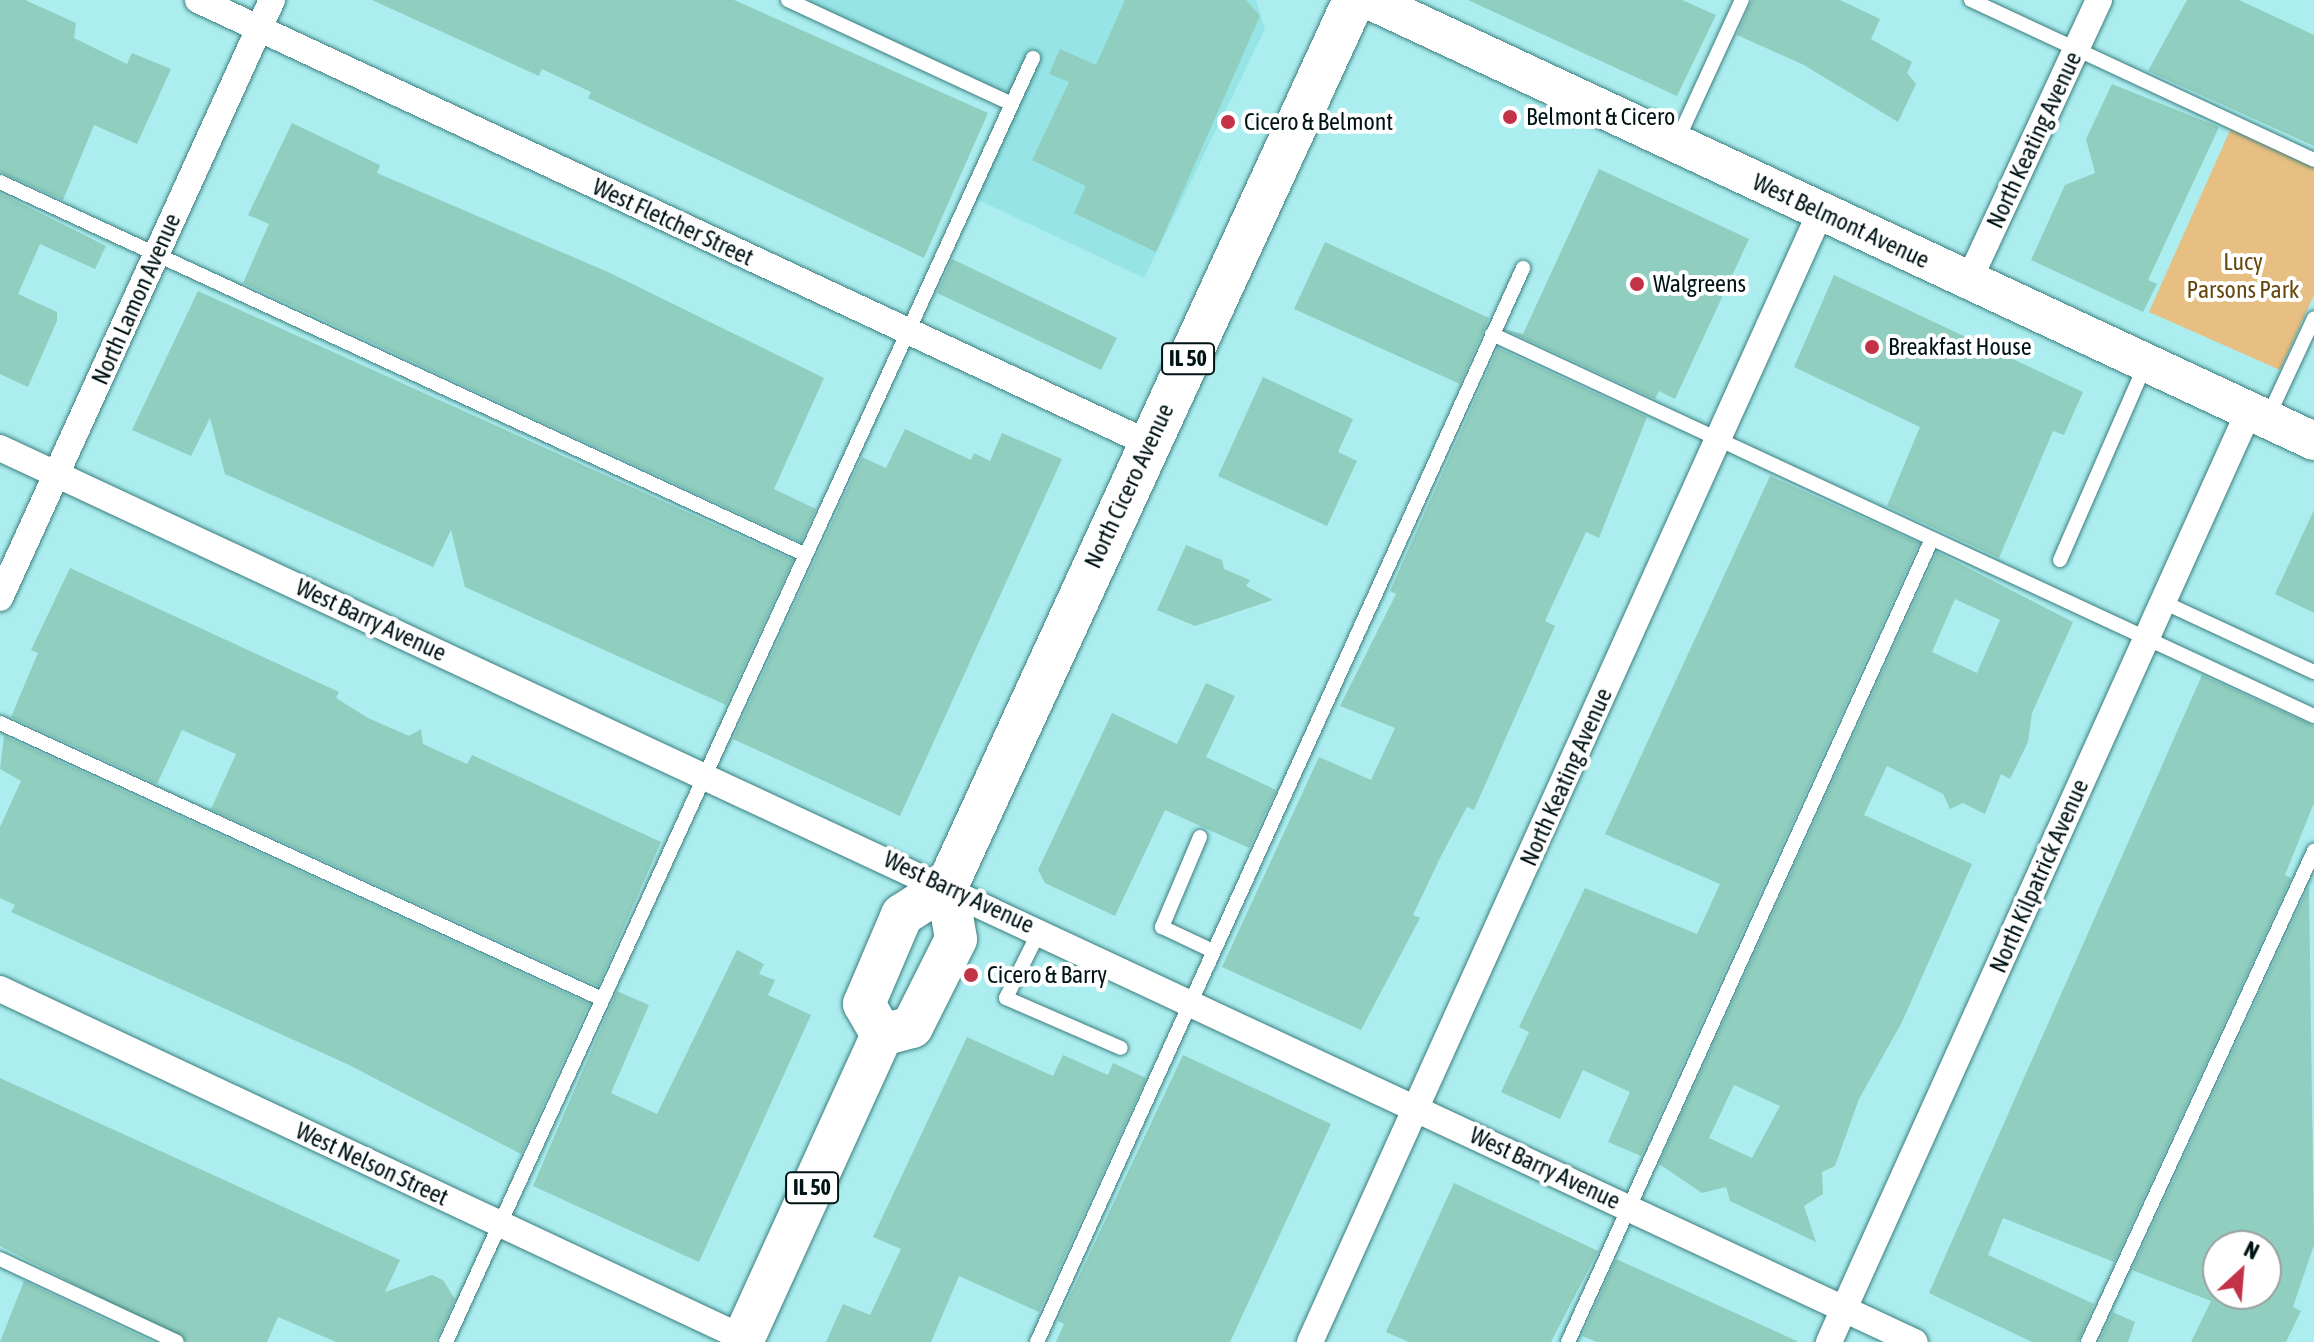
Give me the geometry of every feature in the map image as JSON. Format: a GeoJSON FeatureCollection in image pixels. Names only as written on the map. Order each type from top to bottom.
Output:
{"type":"FeatureCollection","features":[{"type":"Feature","properties":{"kind":"main road","name":"North Cicero Avenue"},"geometry":{"type":"LineString","coordinates":[[947,886],[1354,0]]}},
{"type":"Feature","properties":{"kind":"main road","name":"West Belmont Avenue"},"geometry":{"type":"LineString","coordinates":[[1369,0],[2314,441]]}},
{"type":"Feature","properties":{"kind":"main road"},"geometry":{"type":"LineString","coordinates":[[947,886],[956,939],[912,1027],[882,1035],[864,1004],[902,915],[947,886]]}},
{"type":"Feature","properties":{"kind":"main road","name":"IL 50"},"geometry":{"type":"LineString","coordinates":[[742,1340],[882,1035]]}},
{"type":"Feature","properties":{"kind":"street","name":"West Fletcher Street"},"geometry":{"type":"LineString","coordinates":[[198,0],[1148,443]]}},
{"type":"Feature","properties":{"kind":"street","name":"North Lamon Avenue"},"geometry":{"type":"LineString","coordinates":[[0,598],[272,0]]}},
{"type":"Feature","properties":{"kind":"street","name":"North Keating Avenue"},"geometry":{"type":"LineString","coordinates":[[1969,280],[2099,0]]}},
{"type":"Feature","properties":{"kind":"street","name":"North Keating Avenue"},"geometry":{"type":"LineString","coordinates":[[1310,1342],[1821,211]]}},
{"type":"Feature","properties":{"kind":"street","name":"North Kilpatrick Avenue"},"geometry":{"type":"LineString","coordinates":[[1829,1342],[2146,638],[2258,415]]}},
{"type":"Feature","properties":{"kind":"street","name":"West Barry Avenue"},"geometry":{"type":"LineString","coordinates":[[0,448],[947,886],[1915,1342]]}},
{"type":"Feature","properties":{"kind":"street","name":"West Nelson Street"},"geometry":{"type":"LineString","coordinates":[[0,989],[742,1340]]}},
{"type":"Feature","properties":{"kind":"lane"},"geometry":{"type":"LineString","coordinates":[[788,0],[1008,102]]}},
{"type":"Feature","properties":{"kind":"lane"},"geometry":{"type":"LineString","coordinates":[[1676,144],[1742,0]]}},
{"type":"Feature","properties":{"kind":"lane"},"geometry":{"type":"LineString","coordinates":[[1971,0],[2314,160]]}},
{"type":"Feature","properties":{"kind":"lane"},"geometry":{"type":"LineString","coordinates":[[446,1342],[1008,102],[1033,58]]}},
{"type":"Feature","properties":{"kind":"lane"},"geometry":{"type":"LineString","coordinates":[[0,182],[804,554]]}},
{"type":"Feature","properties":{"kind":"lane"},"geometry":{"type":"LineString","coordinates":[[1037,1342],[1523,268]]}},
{"type":"Feature","properties":{"kind":"lane"},"geometry":{"type":"LineString","coordinates":[[2258,415],[2314,318]]}},
{"type":"Feature","properties":{"kind":"lane"},"geometry":{"type":"LineString","coordinates":[[1492,334],[2314,716]]}},
{"type":"Feature","properties":{"kind":"lane"},"geometry":{"type":"LineString","coordinates":[[2060,560],[2147,363]]}},
{"type":"Feature","properties":{"kind":"lane"},"geometry":{"type":"LineString","coordinates":[[1568,1342],[1932,539]]}},
{"type":"Feature","properties":{"kind":"lane"},"geometry":{"type":"LineString","coordinates":[[2163,602],[2314,672]]}},
{"type":"Feature","properties":{"kind":"lane"},"geometry":{"type":"LineString","coordinates":[[0,723],[602,999]]}},
{"type":"Feature","properties":{"kind":"lane"},"geometry":{"type":"LineString","coordinates":[[1200,837],[1162,927],[1213,951]]}},
{"type":"Feature","properties":{"kind":"lane"},"geometry":{"type":"LineString","coordinates":[[2088,1342],[2314,851]]}},
{"type":"Feature","properties":{"kind":"lane"},"geometry":{"type":"LineString","coordinates":[[1040,930],[1006,998],[1121,1048]]}},
{"type":"Feature","properties":{"kind":"lane"},"geometry":{"type":"LineString","coordinates":[[0,1259],[177,1342]]}},
{"type":"Feature","properties":{"kind":"shaded area"},"geometry":{"type":"Polygon","coordinates":[[[800,0],[1256,0],[1265,29],[1144,278],[974,198],[1018,103],[800,0]]]}},
{"type":"Feature","properties":{"kind":"green space","name":"Lucy Parsons Park"},"geometry":{"type":"Polygon","coordinates":[[[2231,128],[2314,165],[2314,295],[2280,370],[2149,312],[2231,128]]]}},
{"type":"Feature","properties":{"kind":"building"},"geometry":{"type":"Polygon","coordinates":[[[0,0],[25,0],[76,23],[74,38],[127,64],[132,53],[171,69],[137,144],[94,125],[63,200],[0,172],[0,0]]]}},
{"type":"Feature","properties":{"kind":"building"},"geometry":{"type":"Polygon","coordinates":[[[372,0],[734,0],[988,113],[924,258],[588,98],[591,92],[542,69],[539,76],[372,0]]]}},
{"type":"Feature","properties":{"kind":"building"},"geometry":{"type":"Polygon","coordinates":[[[1125,0],[1246,0],[1260,16],[1156,252],[1074,213],[1086,186],[1032,160],[1069,82],[1049,74],[1060,49],[1096,65],[1125,0]]]}},
{"type":"Feature","properties":{"kind":"building"},"geometry":{"type":"Polygon","coordinates":[[[1468,0],[1682,0],[1716,15],[1677,96],[1468,0]]]}},
{"type":"Feature","properties":{"kind":"building"},"geometry":{"type":"Polygon","coordinates":[[[1752,0],[1840,0],[1880,19],[1871,39],[1912,62],[1907,73],[1916,84],[1898,122],[1804,65],[1737,35],[1752,0]]]}},
{"type":"Feature","properties":{"kind":"building"},"geometry":{"type":"Polygon","coordinates":[[[2187,0],[2239,0],[2314,35],[2314,146],[2148,71],[2187,0]]]}},
{"type":"Feature","properties":{"kind":"building"},"geometry":{"type":"Polygon","coordinates":[[[2112,84],[2219,127],[2148,280],[2157,284],[2143,312],[2031,260],[2065,185],[2095,173],[2086,139],[2112,84]]]}},
{"type":"Feature","properties":{"kind":"building"},"geometry":{"type":"Polygon","coordinates":[[[292,123],[380,165],[377,173],[608,272],[824,378],[774,489],[816,509],[801,542],[243,283],[269,224],[248,215],[292,123]]]}},
{"type":"Feature","properties":{"kind":"building","name":"Walgreens"},"geometry":{"type":"Polygon","coordinates":[[[1599,169],[1749,239],[1675,399],[1659,391],[1655,399],[1506,330],[1523,334],[1599,169]]]}},
{"type":"Feature","properties":{"kind":"building"},"geometry":{"type":"Polygon","coordinates":[[[0,193],[106,246],[95,269],[40,244],[18,294],[57,312],[57,321],[28,387],[0,374],[0,193]]]}},
{"type":"Feature","properties":{"kind":"building"},"geometry":{"type":"Polygon","coordinates":[[[1325,242],[1489,318],[1460,384],[1294,309],[1325,242]]]}},
{"type":"Feature","properties":{"kind":"building"},"geometry":{"type":"Polygon","coordinates":[[[952,259],[1117,338],[1101,370],[937,293],[952,259]]]}},
{"type":"Feature","properties":{"kind":"building"},"geometry":{"type":"Polygon","coordinates":[[[1834,275],[2083,392],[2064,435],[2053,431],[1999,558],[1887,506],[1920,427],[1794,367],[1834,275]]]}},
{"type":"Feature","properties":{"kind":"building"},"geometry":{"type":"Polygon","coordinates":[[[198,291],[793,560],[726,705],[465,587],[451,530],[433,567],[225,474],[210,418],[191,456],[132,430],[198,291]]]}},
{"type":"Feature","properties":{"kind":"building"},"geometry":{"type":"Polygon","coordinates":[[[1498,348],[1647,417],[1599,538],[1586,532],[1545,621],[1555,626],[1474,810],[1467,807],[1441,856],[1413,915],[1420,918],[1361,1030],[1222,967],[1319,757],[1371,780],[1395,728],[1340,706],[1396,594],[1390,591],[1498,348]]]}},
{"type":"Feature","properties":{"kind":"building"},"geometry":{"type":"Polygon","coordinates":[[[1263,377],[1353,419],[1338,452],[1357,461],[1327,526],[1218,476],[1263,377]]]}},
{"type":"Feature","properties":{"kind":"building"},"geometry":{"type":"Polygon","coordinates":[[[905,429],[971,460],[974,453],[990,461],[1002,433],[1062,459],[900,816],[733,739],[862,457],[886,468],[905,429]]]}},
{"type":"Feature","properties":{"kind":"building"},"geometry":{"type":"Polygon","coordinates":[[[1770,476],[1919,543],[1641,1156],[1608,1142],[1630,1092],[1583,1070],[1560,1119],[1501,1092],[1529,1032],[1519,1027],[1585,888],[1697,934],[1720,884],[1605,834],[1770,476]]]}},
{"type":"Feature","properties":{"kind":"building"},"geometry":{"type":"Polygon","coordinates":[[[2314,510],[2314,613],[2275,594],[2314,510]]]}},
{"type":"Feature","properties":{"kind":"building"},"geometry":{"type":"Polygon","coordinates":[[[1186,545],[1222,560],[1224,569],[1250,580],[1246,586],[1273,600],[1195,626],[1157,610],[1186,545]]]}},
{"type":"Feature","properties":{"kind":"building"},"geometry":{"type":"Polygon","coordinates":[[[1937,552],[2073,622],[2032,713],[2028,742],[2010,779],[2001,774],[1985,814],[1963,803],[1950,809],[1943,794],[1887,766],[1864,815],[1972,864],[1902,1022],[1859,1099],[1835,1166],[1822,1172],[1823,1194],[1804,1206],[1816,1242],[1730,1201],[1726,1187],[1702,1193],[1659,1164],[1937,552]],[[1955,599],[1932,652],[1977,673],[2000,620],[1955,599]],[[1734,1085],[1709,1138],[1752,1158],[1780,1106],[1734,1085]]]}},
{"type":"Feature","properties":{"kind":"building"},"geometry":{"type":"Polygon","coordinates":[[[70,568],[339,692],[336,698],[368,718],[409,736],[421,729],[423,744],[467,764],[472,755],[661,842],[598,986],[211,809],[236,754],[182,730],[157,784],[11,717],[38,653],[31,650],[70,568]]]}},
{"type":"Feature","properties":{"kind":"building"},"geometry":{"type":"Polygon","coordinates":[[[2202,675],[2314,726],[2314,803],[2285,875],[2291,878],[2114,1262],[2003,1218],[1988,1255],[2094,1304],[2078,1342],[2032,1342],[1929,1293],[2202,675]]]}},
{"type":"Feature","properties":{"kind":"building"},"geometry":{"type":"Polygon","coordinates":[[[1206,683],[1235,696],[1206,757],[1276,790],[1249,848],[1165,810],[1115,916],[1045,883],[1038,870],[1112,713],[1177,744],[1206,683]]]}},
{"type":"Feature","properties":{"kind":"building"},"geometry":{"type":"Polygon","coordinates":[[[4,736],[589,1004],[521,1154],[347,1064],[11,912],[15,905],[0,898],[0,827],[21,781],[0,769],[4,736]]]}},
{"type":"Feature","properties":{"kind":"building"},"geometry":{"type":"Polygon","coordinates":[[[2309,886],[2314,1245],[2293,1307],[2301,1311],[2286,1342],[2191,1342],[2207,1310],[2282,1310],[2282,1230],[2202,1230],[2202,1297],[2132,1270],[2309,886]]]}},
{"type":"Feature","properties":{"kind":"building"},"geometry":{"type":"Polygon","coordinates":[[[737,950],[764,964],[759,974],[775,980],[768,995],[811,1015],[699,1262],[533,1186],[617,991],[649,1005],[611,1093],[657,1114],[737,950]]]}},
{"type":"Feature","properties":{"kind":"building"},"geometry":{"type":"Polygon","coordinates":[[[967,1037],[1053,1076],[1063,1055],[1108,1075],[1113,1063],[1146,1078],[1039,1312],[959,1276],[931,1342],[826,1342],[843,1304],[870,1315],[901,1249],[873,1237],[967,1037]]]}},
{"type":"Feature","properties":{"kind":"building"},"geometry":{"type":"Polygon","coordinates":[[[1183,1055],[1331,1124],[1230,1342],[1056,1342],[1064,1324],[1058,1321],[1183,1055]]]}},
{"type":"Feature","properties":{"kind":"building"},"geometry":{"type":"Polygon","coordinates":[[[0,1078],[400,1260],[385,1292],[432,1275],[443,1280],[455,1299],[435,1342],[336,1342],[278,1317],[267,1342],[187,1342],[0,1246],[0,1078]]]}},
{"type":"Feature","properties":{"kind":"building"},"geometry":{"type":"Polygon","coordinates":[[[1454,1183],[1598,1251],[1551,1342],[1409,1342],[1386,1332],[1454,1183]]]}},
{"type":"Feature","properties":{"kind":"building"},"geometry":{"type":"Polygon","coordinates":[[[1616,1259],[1797,1342],[1597,1342],[1582,1336],[1616,1259]]]}},
{"type":"Feature","properties":{"kind":"building"},"geometry":{"type":"Polygon","coordinates":[[[24,1281],[153,1342],[0,1342],[24,1281]]]}},
{"type":"Feature","properties":{"kind":"building"},"geometry":{"type":"Polygon","coordinates":[[[2113,1312],[2135,1322],[2128,1342],[2099,1342],[2113,1312]]]}},
{"type":"Feature","properties":{"kind":"place","name":"Belmont & Cicero"},"geometry":{"type":"Point","coordinates":[1510,117]}},
{"type":"Feature","properties":{"kind":"place","name":"Cicero & Belmont"},"geometry":{"type":"Point","coordinates":[1228,122]}},
{"type":"Feature","properties":{"kind":"place","name":"Walgreens"},"geometry":{"type":"Point","coordinates":[1637,284]}},
{"type":"Feature","properties":{"kind":"place","name":"Breakfast House"},"geometry":{"type":"Point","coordinates":[1872,347]}},
{"type":"Feature","properties":{"kind":"place","name":"Cicero & Barry"},"geometry":{"type":"Point","coordinates":[971,975]}}]}
